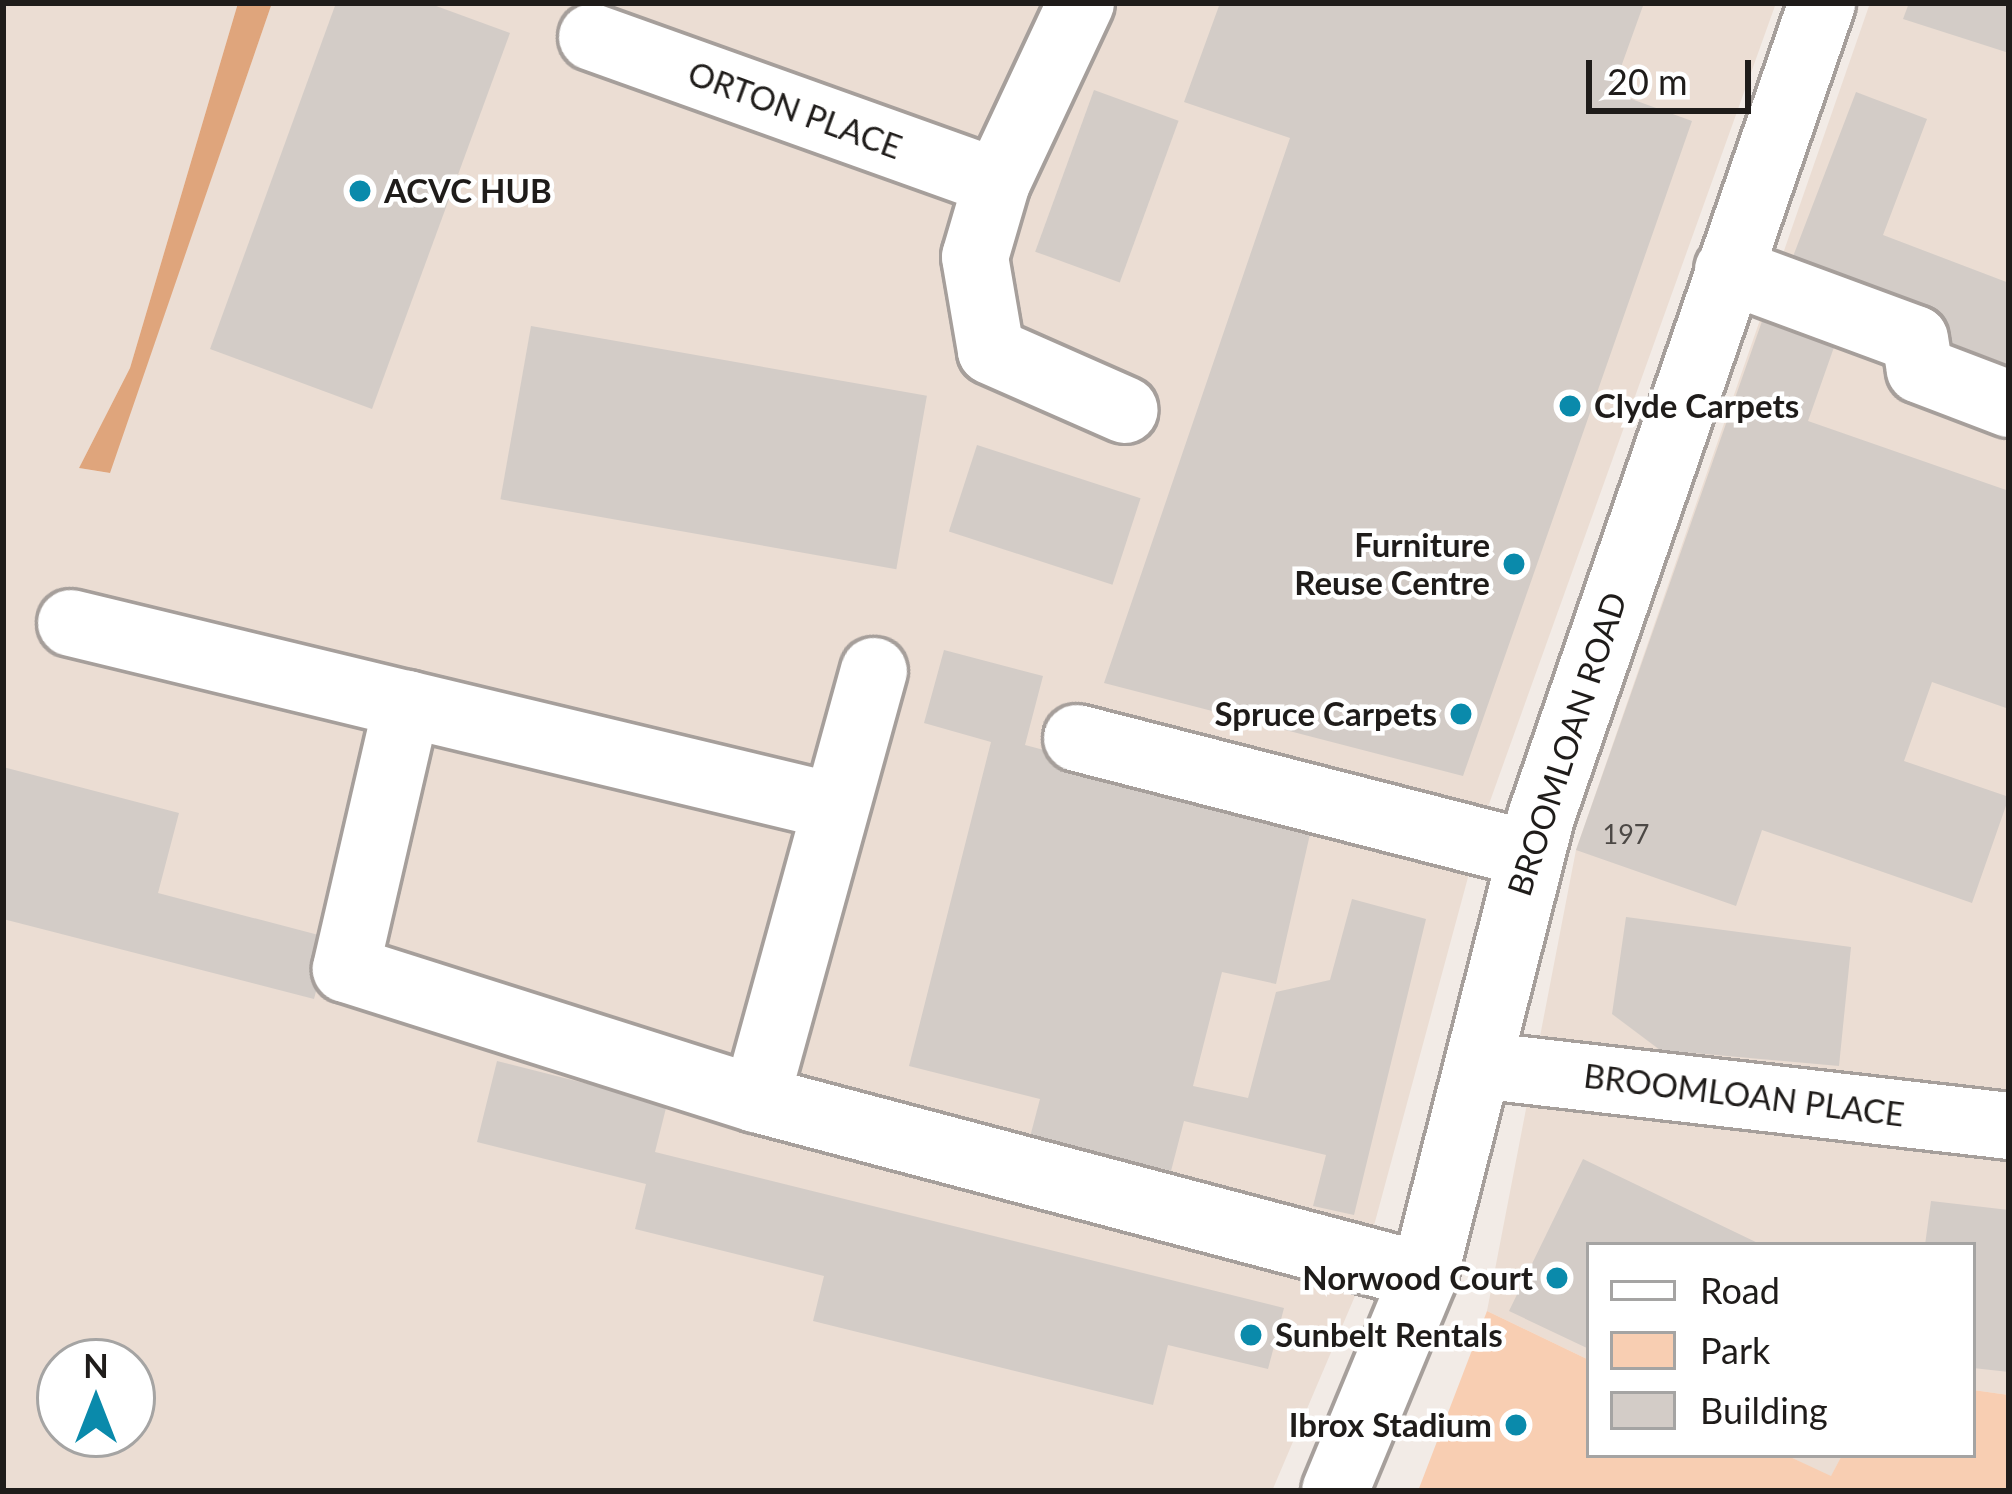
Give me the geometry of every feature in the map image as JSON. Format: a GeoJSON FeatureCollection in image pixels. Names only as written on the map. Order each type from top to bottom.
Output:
{"type":"FeatureCollection","features":[{"type":"Feature","properties":{"kind":"street"},"geometry":{"type":"LineString","coordinates":[[1081,3],[998,182],[975,257],[991,351],[1125,410]]}},
{"type":"Feature","properties":{"kind":"street","name":"BROOMLOAN ROAD"},"geometry":{"type":"LineString","coordinates":[[1336,1491],[1424,1276],[1530,854],[1822,3]]}},
{"type":"Feature","properties":{"kind":"street","name":"ORTON PLACE"},"geometry":{"type":"LineString","coordinates":[[592,37],[998,182]]}},
{"type":"Feature","properties":{"kind":"street"},"geometry":{"type":"LineString","coordinates":[[1728,269],[1915,339],[1920,370],[2009,404]]}},
{"type":"Feature","properties":{"kind":"street"},"geometry":{"type":"LineString","coordinates":[[71,623],[835,807]]}},
{"type":"Feature","properties":{"kind":"street"},"geometry":{"type":"LineString","coordinates":[[756,1099],[874,671]]}},
{"type":"Feature","properties":{"kind":"street"},"geometry":{"type":"LineString","coordinates":[[407,704],[346,969],[756,1099],[1424,1276]]}},
{"type":"Feature","properties":{"kind":"street"},"geometry":{"type":"LineString","coordinates":[[1077,738],[1530,854]]}},
{"type":"Feature","properties":{"kind":"street","name":"BROOMLOAN PLACE"},"geometry":{"type":"LineString","coordinates":[[1478,1065],[2009,1126]]}},
{"type":"Feature","properties":{"kind":"shaded area"},"geometry":{"type":"Polygon","coordinates":[[[3,3],[238,3],[130,368],[79,468],[109,473],[272,3],[1776,3],[1484,818],[1355,1296],[1272,1491],[3,1491],[3,3]]]}},
{"type":"Feature","properties":{"kind":"shaded area"},"geometry":{"type":"Polygon","coordinates":[[[238,3],[272,3],[110,473],[79,468],[130,368],[238,3]]]}},
{"type":"Feature","properties":{"kind":"shaded area"},"geometry":{"type":"Polygon","coordinates":[[[1870,3],[2009,3],[2009,1395],[1976,1390],[1976,1242],[1586,1242],[1586,1359],[1487,1311],[1576,850],[1870,3]]]}},
{"type":"Feature","properties":{"kind":"shaded area"},"geometry":{"type":"Polygon","coordinates":[[[1792,1458],[1840,1458],[1831,1477],[1792,1458]]]}},
{"type":"Feature","properties":{"kind":"green space","name":"Ibrox Stadium"},"geometry":{"type":"Polygon","coordinates":[[[1487,1311],[1586,1359],[1586,1458],[1792,1458],[1831,1476],[1840,1458],[1976,1458],[1976,1390],[2009,1395],[2009,1491],[1418,1491],[1487,1311]]]}},
{"type":"Feature","properties":{"kind":"building","name":"ACVC HUB"},"geometry":{"type":"Polygon","coordinates":[[[336,3],[428,3],[510,33],[372,409],[210,349],[336,3]]]}},
{"type":"Feature","properties":{"kind":"building"},"geometry":{"type":"Polygon","coordinates":[[[1220,3],[1644,3],[1612,92],[1692,121],[1463,776],[1104,683],[1290,138],[1184,102],[1220,3]]]}},
{"type":"Feature","properties":{"kind":"building"},"geometry":{"type":"Polygon","coordinates":[[[1909,3],[2009,3],[2009,53],[1903,19],[1909,3]]]}},
{"type":"Feature","properties":{"kind":"building"},"geometry":{"type":"Polygon","coordinates":[[[1094,90],[1179,121],[1120,282],[1035,252],[1094,90]]]}},
{"type":"Feature","properties":{"kind":"building"},"geometry":{"type":"Polygon","coordinates":[[[1856,92],[1927,119],[1883,235],[2009,283],[2009,365],[1784,280],[1856,92]]]}},
{"type":"Feature","properties":{"kind":"building"},"geometry":{"type":"Polygon","coordinates":[[[1767,307],[1839,333],[1808,421],[2009,491],[2009,709],[1932,682],[1904,761],[2009,797],[1972,903],[1762,830],[1736,906],[1576,850],[1767,307]]]}},
{"type":"Feature","properties":{"kind":"building"},"geometry":{"type":"Polygon","coordinates":[[[531,326],[927,396],[896,569],[500,499],[531,326]]]}},
{"type":"Feature","properties":{"kind":"building"},"geometry":{"type":"Polygon","coordinates":[[[977,445],[1141,498],[1112,585],[949,532],[977,445]]]}},
{"type":"Feature","properties":{"kind":"building"},"geometry":{"type":"Polygon","coordinates":[[[944,650],[1043,676],[1025,745],[1313,821],[1276,984],[1222,972],[1193,1086],[1248,1098],[1276,992],[1330,980],[1352,899],[1426,919],[1354,1215],[1313,1206],[1326,1155],[1184,1121],[1171,1171],[1030,1137],[1040,1099],[909,1066],[991,742],[924,723],[944,650]]]}},
{"type":"Feature","properties":{"kind":"building"},"geometry":{"type":"Polygon","coordinates":[[[3,767],[179,813],[158,893],[330,938],[314,999],[3,919],[3,767]]]}},
{"type":"Feature","properties":{"kind":"building"},"geometry":{"type":"Polygon","coordinates":[[[1626,917],[1851,947],[1839,1066],[1660,1050],[1612,1014],[1626,917]]]}},
{"type":"Feature","properties":{"kind":"building"},"geometry":{"type":"Polygon","coordinates":[[[497,1061],[667,1104],[655,1152],[1284,1308],[1268,1369],[1168,1345],[1153,1405],[813,1321],[824,1276],[635,1229],[646,1184],[477,1142],[497,1061]]]}},
{"type":"Feature","properties":{"kind":"building","name":"Norwood Court"},"geometry":{"type":"Polygon","coordinates":[[[1583,1159],[1756,1242],[1586,1242],[1586,1348],[1509,1311],[1583,1159]]]}},
{"type":"Feature","properties":{"kind":"building"},"geometry":{"type":"Polygon","coordinates":[[[1931,1201],[2009,1210],[2009,1372],[1976,1368],[1976,1242],[1925,1242],[1931,1201]]]}},
{"type":"Feature","properties":{"kind":"place","name":"ACVC HUB"},"geometry":{"type":"Point","coordinates":[360,191]}},
{"type":"Feature","properties":{"kind":"place","name":"Clyde Carpets"},"geometry":{"type":"Point","coordinates":[1570,406]}},
{"type":"Feature","properties":{"kind":"place","name":"Furniture Reuse Centre"},"geometry":{"type":"Point","coordinates":[1514,564]}},
{"type":"Feature","properties":{"kind":"place","name":"Spruce Carpets"},"geometry":{"type":"Point","coordinates":[1461,714]}},
{"type":"Feature","properties":{"kind":"place","name":"Norwood Court"},"geometry":{"type":"Point","coordinates":[1557,1278]}},
{"type":"Feature","properties":{"kind":"place","name":"Sunbelt Rentals"},"geometry":{"type":"Point","coordinates":[1251,1335]}},
{"type":"Feature","properties":{"kind":"place","name":"Ibrox Stadium"},"geometry":{"type":"Point","coordinates":[1516,1425]}}]}
